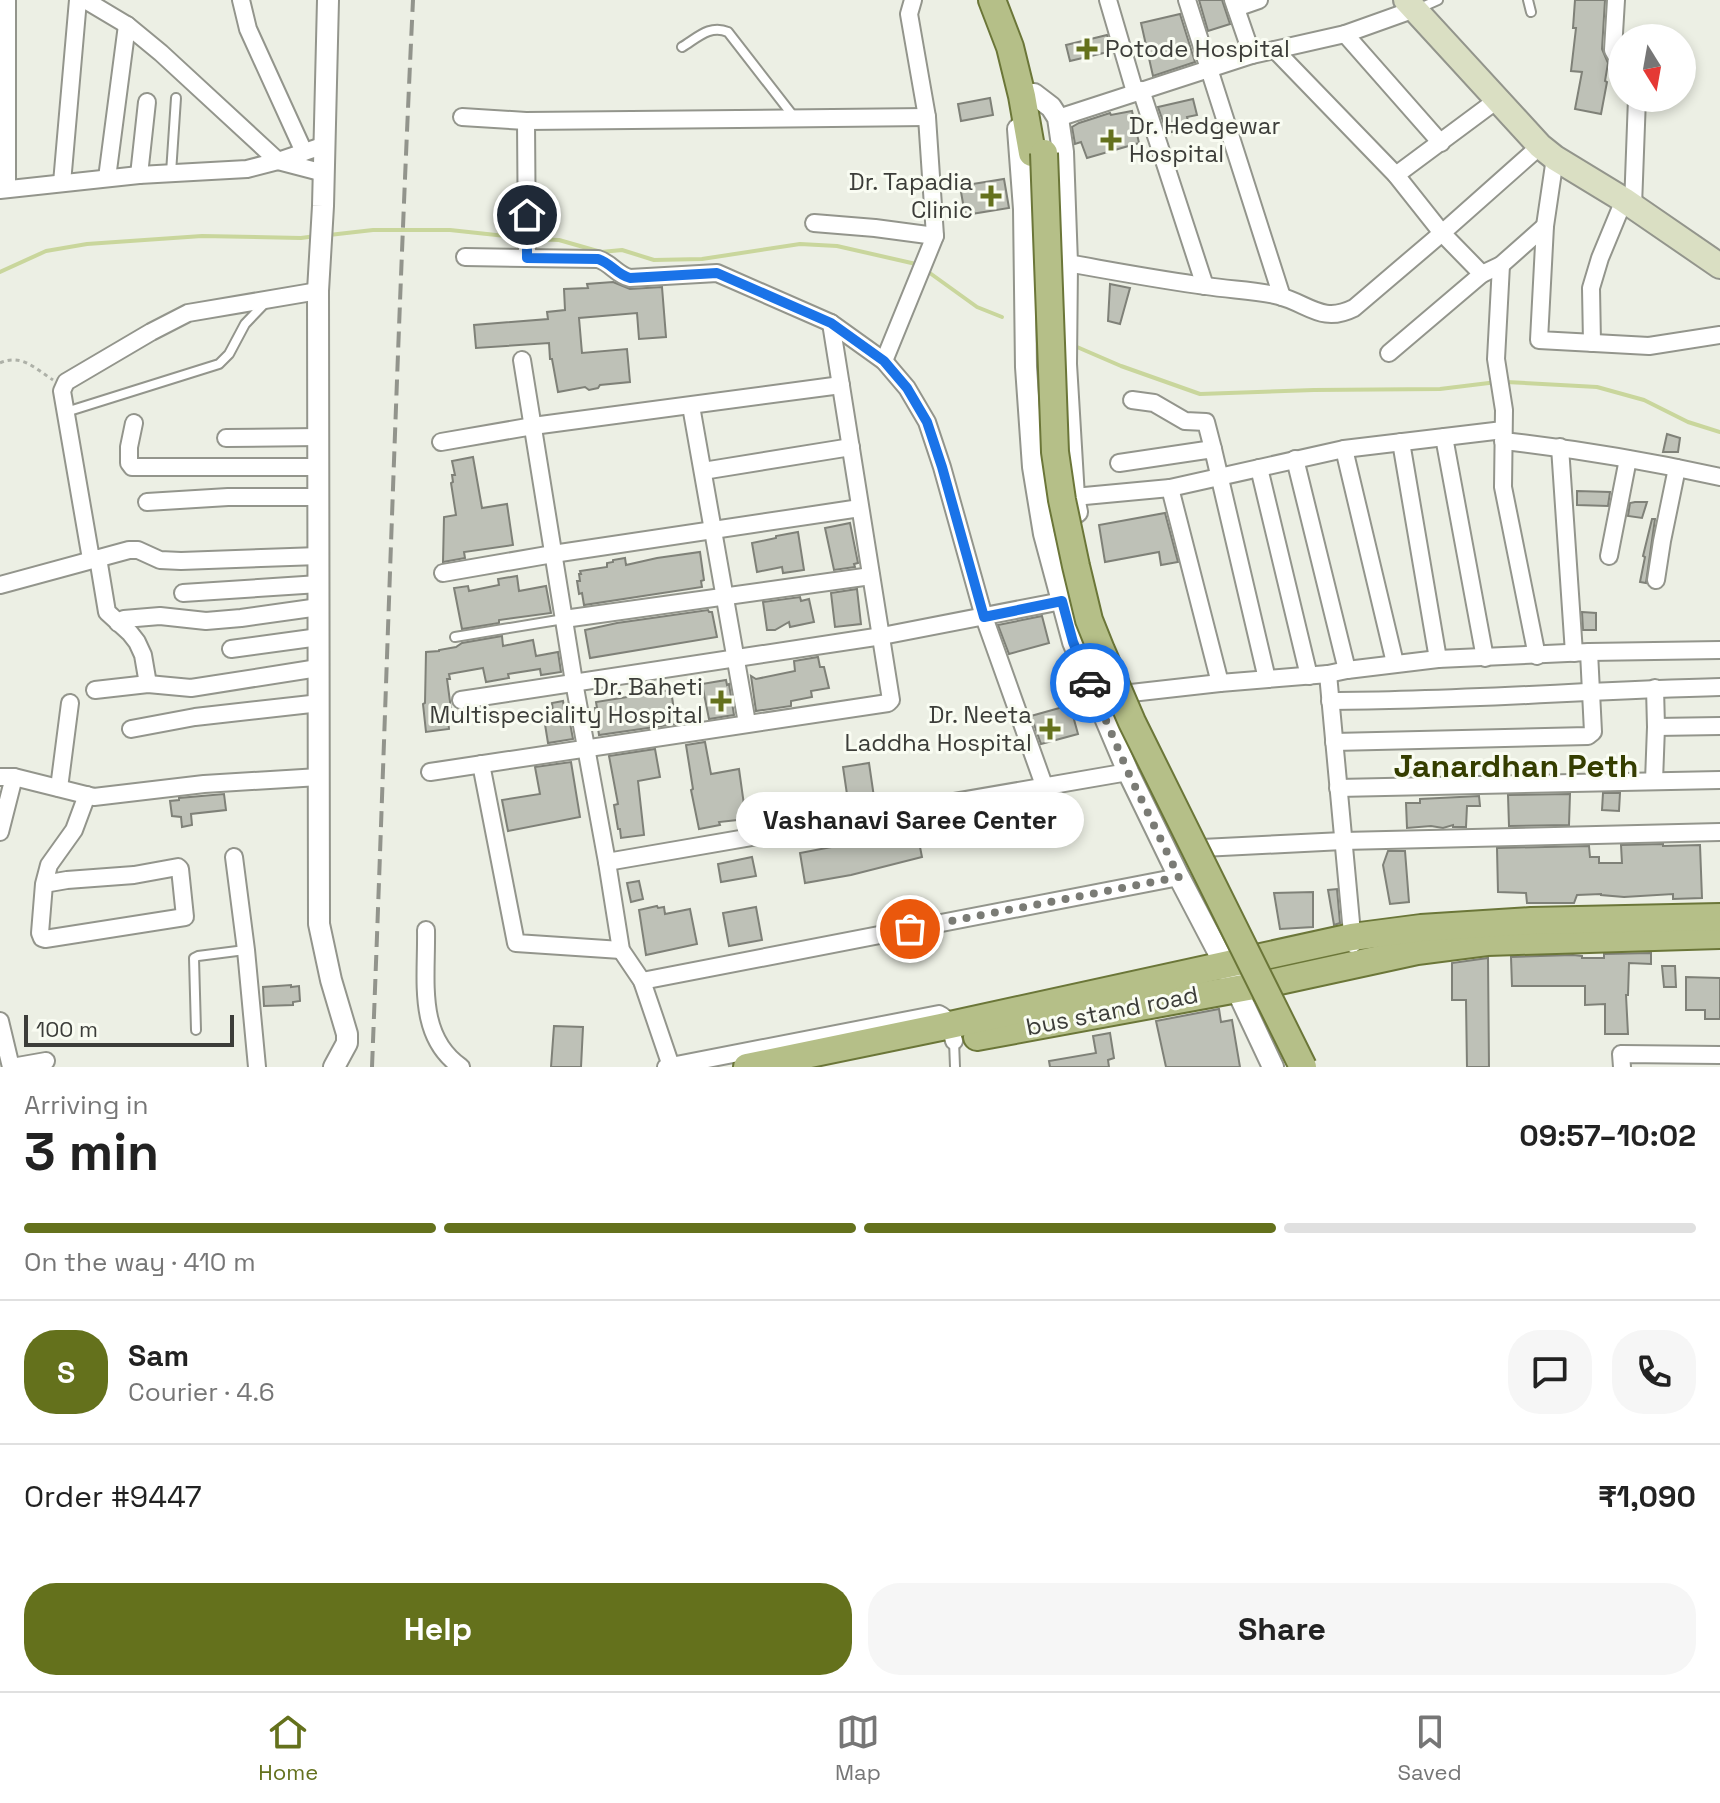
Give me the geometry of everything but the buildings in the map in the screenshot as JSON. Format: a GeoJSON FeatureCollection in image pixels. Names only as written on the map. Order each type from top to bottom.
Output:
{"type":"FeatureCollection","features":[{"type":"Feature","properties":{"kind":"main road"},"geometry":{"type":"LineString","coordinates":[[992,0],[1028,95]]}},
{"type":"Feature","properties":{"kind":"main road"},"geometry":{"type":"LineString","coordinates":[[1009,0],[1024,43],[1028,95],[1038,153],[1055,452],[1062,500],[1089,620],[1132,722],[1306,1067]]}},
{"type":"Feature","properties":{"kind":"main road"},"geometry":{"type":"LineString","coordinates":[[1410,5],[1547,152],[1720,266]]}},
{"type":"Feature","properties":{"kind":"main road"},"geometry":{"type":"LineString","coordinates":[[1038,153],[1039,407],[1052,524],[1066,581],[1091,656],[1116,715],[1286,1067]]}},
{"type":"Feature","properties":{"kind":"main road"},"geometry":{"type":"LineString","coordinates":[[1648,928],[1720,917]]}},
{"type":"Feature","properties":{"kind":"main road","name":"bus stand road"},"geometry":{"type":"LineString","coordinates":[[1230,977],[1257,957],[1352,937],[1421,928],[1531,921],[1648,928]]}},
{"type":"Feature","properties":{"kind":"main road"},"geometry":{"type":"LineString","coordinates":[[1648,928],[1720,935]]}},
{"type":"Feature","properties":{"kind":"main road","name":"bus stand road"},"geometry":{"type":"LineString","coordinates":[[949,1040],[1114,1000],[1230,977],[1270,983],[1417,951],[1648,928]]}},
{"type":"Feature","properties":{"kind":"main road"},"geometry":{"type":"LineString","coordinates":[[747,1067],[949,1040]]}},
{"type":"Feature","properties":{"kind":"main road"},"geometry":{"type":"LineString","coordinates":[[825,1067],[949,1040]]}},
{"type":"Feature","properties":{"kind":"street"},"geometry":{"type":"LineString","coordinates":[[7,0],[3,190],[139,175],[247,169],[325,145]]}},
{"type":"Feature","properties":{"kind":"street"},"geometry":{"type":"LineString","coordinates":[[62,183],[78,0]]}},
{"type":"Feature","properties":{"kind":"street"},"geometry":{"type":"LineString","coordinates":[[85,0],[127,25],[161,53],[278,161],[324,173]]}},
{"type":"Feature","properties":{"kind":"street"},"geometry":{"type":"LineString","coordinates":[[241,0],[251,37],[304,152]]}},
{"type":"Feature","properties":{"kind":"street"},"geometry":{"type":"LineString","coordinates":[[328,0],[318,291],[319,924],[347,1034],[347,1043],[334,1067]]}},
{"type":"Feature","properties":{"kind":"street"},"geometry":{"type":"LineString","coordinates":[[884,361],[934,239],[927,117],[909,14],[913,0]]}},
{"type":"Feature","properties":{"kind":"street"},"geometry":{"type":"LineString","coordinates":[[1108,0],[1205,286]]}},
{"type":"Feature","properties":{"kind":"street"},"geometry":{"type":"LineString","coordinates":[[1187,0],[1282,297]]}},
{"type":"Feature","properties":{"kind":"street"},"geometry":{"type":"LineString","coordinates":[[1252,55],[1235,4],[1259,0]]}},
{"type":"Feature","properties":{"kind":"street"},"geometry":{"type":"LineString","coordinates":[[1615,24],[1616,0]]}},
{"type":"Feature","properties":{"kind":"street"},"geometry":{"type":"LineString","coordinates":[[1058,118],[1252,55],[1345,34],[1410,5]]}},
{"type":"Feature","properties":{"kind":"street"},"geometry":{"type":"LineString","coordinates":[[107,178],[127,25]]}},
{"type":"Feature","properties":{"kind":"street"},"geometry":{"type":"LineString","coordinates":[[1345,34],[1441,143]]}},
{"type":"Feature","properties":{"kind":"street"},"geometry":{"type":"LineString","coordinates":[[1275,50],[1396,175],[1442,233],[1482,274]]}},
{"type":"Feature","properties":{"kind":"street"},"geometry":{"type":"LineString","coordinates":[[1273,1067],[1128,772],[1073,642],[1044,534],[1033,467],[1026,367],[1024,209],[1017,123],[1017,109],[1028,95],[1051,107],[1058,118],[1063,152],[1067,263],[1066,364],[1074,497],[1099,617],[1202,848],[1270,983],[1306,1067]]}},
{"type":"Feature","properties":{"kind":"street"},"geometry":{"type":"LineString","coordinates":[[1396,175],[1497,100]]}},
{"type":"Feature","properties":{"kind":"street"},"geometry":{"type":"LineString","coordinates":[[139,175],[147,102]]}},
{"type":"Feature","properties":{"kind":"street"},"geometry":{"type":"LineString","coordinates":[[1592,343],[1591,288],[1600,258],[1628,203],[1636,112]]}},
{"type":"Feature","properties":{"kind":"street"},"geometry":{"type":"LineString","coordinates":[[462,117],[526,121],[927,117]]}},
{"type":"Feature","properties":{"kind":"street"},"geometry":{"type":"LineString","coordinates":[[526,121],[527,255]]}},
{"type":"Feature","properties":{"kind":"street"},"geometry":{"type":"LineString","coordinates":[[1067,263],[1259,292],[1282,297],[1327,315],[1340,315],[1354,308],[1442,233],[1547,152]]}},
{"type":"Feature","properties":{"kind":"street"},"geometry":{"type":"LineString","coordinates":[[1547,152],[1539,340],[1649,346],[1720,335]]}},
{"type":"Feature","properties":{"kind":"street"},"geometry":{"type":"LineString","coordinates":[[814,223],[875,228],[934,239]]}},
{"type":"Feature","properties":{"kind":"street"},"geometry":{"type":"LineString","coordinates":[[1389,353],[1482,274],[1501,265],[1545,226]]}},
{"type":"Feature","properties":{"kind":"street"},"geometry":{"type":"LineString","coordinates":[[465,257],[527,255],[598,259],[630,278],[717,273],[831,323],[884,361],[907,388],[927,422],[984,617],[1045,788]]}},
{"type":"Feature","properties":{"kind":"street"},"geometry":{"type":"LineString","coordinates":[[1501,265],[1496,359],[1504,410],[1503,487],[1537,656]]}},
{"type":"Feature","properties":{"kind":"street"},"geometry":{"type":"LineString","coordinates":[[148,684],[143,655],[137,642],[113,619],[95,558],[65,412],[63,386],[89,367],[188,313],[318,291]]}},
{"type":"Feature","properties":{"kind":"street"},"geometry":{"type":"LineString","coordinates":[[430,772],[888,703],[891,697],[882,636],[831,323]]}},
{"type":"Feature","properties":{"kind":"street"},"geometry":{"type":"LineString","coordinates":[[522,360],[621,950],[642,981],[668,1067],[939,1014],[942,1015],[949,1040]]}},
{"type":"Feature","properties":{"kind":"street"},"geometry":{"type":"LineString","coordinates":[[441,442],[533,426],[841,385]]}},
{"type":"Feature","properties":{"kind":"street"},"geometry":{"type":"LineString","coordinates":[[1132,400],[1154,403],[1185,421],[1206,422],[1267,679]]}},
{"type":"Feature","properties":{"kind":"street"},"geometry":{"type":"LineString","coordinates":[[691,406],[747,723]]}},
{"type":"Feature","properties":{"kind":"street"},"geometry":{"type":"LineString","coordinates":[[134,423],[128,455],[132,467],[319,467]]}},
{"type":"Feature","properties":{"kind":"street"},"geometry":{"type":"LineString","coordinates":[[1074,497],[1170,488],[1344,449],[1444,437],[1503,436],[1720,477]]}},
{"type":"Feature","properties":{"kind":"street"},"geometry":{"type":"LineString","coordinates":[[226,438],[319,437]]}},
{"type":"Feature","properties":{"kind":"street"},"geometry":{"type":"LineString","coordinates":[[1444,437],[1485,658]]}},
{"type":"Feature","properties":{"kind":"street"},"geometry":{"type":"LineString","coordinates":[[1401,442],[1438,659]]}},
{"type":"Feature","properties":{"kind":"street"},"geometry":{"type":"LineString","coordinates":[[703,471],[851,447]]}},
{"type":"Feature","properties":{"kind":"street"},"geometry":{"type":"LineString","coordinates":[[1334,742],[1588,736],[1593,732],[1591,692],[1582,652],[1560,447]]}},
{"type":"Feature","properties":{"kind":"street"},"geometry":{"type":"LineString","coordinates":[[1119,463],[1213,449]]}},
{"type":"Feature","properties":{"kind":"street"},"geometry":{"type":"LineString","coordinates":[[1344,449],[1395,663]]}},
{"type":"Feature","properties":{"kind":"street"},"geometry":{"type":"LineString","coordinates":[[1295,459],[1347,670]]}},
{"type":"Feature","properties":{"kind":"street"},"geometry":{"type":"LineString","coordinates":[[1609,556],[1628,459]]}},
{"type":"Feature","properties":{"kind":"street"},"geometry":{"type":"LineString","coordinates":[[1259,468],[1309,676]]}},
{"type":"Feature","properties":{"kind":"street"},"geometry":{"type":"LineString","coordinates":[[1656,580],[1677,468]]}},
{"type":"Feature","properties":{"kind":"street"},"geometry":{"type":"LineString","coordinates":[[1170,488],[1220,683]]}},
{"type":"Feature","properties":{"kind":"street"},"geometry":{"type":"LineString","coordinates":[[147,502],[228,497],[320,497]]}},
{"type":"Feature","properties":{"kind":"street"},"geometry":{"type":"LineString","coordinates":[[443,573],[860,508]]}},
{"type":"Feature","properties":{"kind":"street"},"geometry":{"type":"LineString","coordinates":[[0,585],[134,549],[160,560],[181,561],[319,556]]}},
{"type":"Feature","properties":{"kind":"street"},"geometry":{"type":"LineString","coordinates":[[564,619],[871,576]]}},
{"type":"Feature","properties":{"kind":"street"},"geometry":{"type":"LineString","coordinates":[[183,593],[319,584]]}},
{"type":"Feature","properties":{"kind":"street"},"geometry":{"type":"LineString","coordinates":[[461,700],[882,636],[1062,601]]}},
{"type":"Feature","properties":{"kind":"street"},"geometry":{"type":"LineString","coordinates":[[113,619],[160,616],[206,621],[319,607]]}},
{"type":"Feature","properties":{"kind":"street"},"geometry":{"type":"LineString","coordinates":[[231,649],[319,637]]}},
{"type":"Feature","properties":{"kind":"street"},"geometry":{"type":"LineString","coordinates":[[1131,693],[1328,674],[1438,659],[1582,652],[1720,650]]}},
{"type":"Feature","properties":{"kind":"street"},"geometry":{"type":"LineString","coordinates":[[95,690],[148,684],[191,688],[318,668]]}},
{"type":"Feature","properties":{"kind":"street"},"geometry":{"type":"LineString","coordinates":[[1328,674],[1357,964]]}},
{"type":"Feature","properties":{"kind":"street"},"geometry":{"type":"LineString","coordinates":[[1330,701],[1449,700],[1720,687]]}},
{"type":"Feature","properties":{"kind":"street"},"geometry":{"type":"LineString","coordinates":[[1654,781],[1655,688]]}},
{"type":"Feature","properties":{"kind":"street"},"geometry":{"type":"LineString","coordinates":[[59,788],[70,703]]}},
{"type":"Feature","properties":{"kind":"street"},"geometry":{"type":"LineString","coordinates":[[131,729],[195,717],[320,703]]}},
{"type":"Feature","properties":{"kind":"street"},"geometry":{"type":"LineString","coordinates":[[1656,727],[1720,726]]}},
{"type":"Feature","properties":{"kind":"street"},"geometry":{"type":"LineString","coordinates":[[481,764],[516,943],[621,950]]}},
{"type":"Feature","properties":{"kind":"street"},"geometry":{"type":"LineString","coordinates":[[607,862],[1128,772]]}},
{"type":"Feature","properties":{"kind":"street"},"geometry":{"type":"LineString","coordinates":[[0,832],[7,777],[103,797],[204,784],[319,777]]}},
{"type":"Feature","properties":{"kind":"street"},"geometry":{"type":"LineString","coordinates":[[1338,788],[1720,780]]}},
{"type":"Feature","properties":{"kind":"street"},"geometry":{"type":"LineString","coordinates":[[44,884],[134,875],[175,867],[180,869],[186,915],[183,919],[42,938],[44,884],[49,865],[74,830],[87,795]]}},
{"type":"Feature","properties":{"kind":"street"},"geometry":{"type":"LineString","coordinates":[[1202,848],[1343,841],[1720,832]]}},
{"type":"Feature","properties":{"kind":"street"},"geometry":{"type":"LineString","coordinates":[[234,857],[257,1067]]}},
{"type":"Feature","properties":{"kind":"street"},"geometry":{"type":"LineString","coordinates":[[642,981],[1179,877]]}},
{"type":"Feature","properties":{"kind":"street"},"geometry":{"type":"LineString","coordinates":[[426,930],[428,1020],[442,1050],[461,1067]]}},
{"type":"Feature","properties":{"kind":"street"},"geometry":{"type":"LineString","coordinates":[[0,1021],[11,1067],[46,1061]]}},
{"type":"Feature","properties":{"kind":"street"},"geometry":{"type":"LineString","coordinates":[[1622,1067],[1621,1054],[1720,1055]]}},
{"type":"Feature","properties":{"kind":"lane"},"geometry":{"type":"LineString","coordinates":[[1410,5],[1438,0]]}},
{"type":"Feature","properties":{"kind":"lane"},"geometry":{"type":"LineString","coordinates":[[1528,0],[1531,12]]}},
{"type":"Feature","properties":{"kind":"lane"},"geometry":{"type":"LineString","coordinates":[[682,47],[709,30],[720,28],[728,32],[794,118]]}},
{"type":"Feature","properties":{"kind":"lane"},"geometry":{"type":"LineString","coordinates":[[171,173],[176,98]]}},
{"type":"Feature","properties":{"kind":"lane"},"geometry":{"type":"LineString","coordinates":[[65,412],[215,366],[229,354],[243,327],[269,300]]}},
{"type":"Feature","properties":{"kind":"lane"},"geometry":{"type":"LineString","coordinates":[[455,637],[564,619]]}},
{"type":"Feature","properties":{"kind":"lane"},"geometry":{"type":"LineString","coordinates":[[196,1030],[194,958],[246,950]]}},
{"type":"Feature","properties":{"kind":"path"},"geometry":{"type":"LineString","coordinates":[[0,363],[13,358],[21,359],[63,386]]}},
{"type":"Feature","properties":{"kind":"waterway"},"geometry":{"type":"LineString","coordinates":[[329,235],[373,230],[450,230],[523,238]]}},
{"type":"Feature","properties":{"kind":"waterway"},"geometry":{"type":"LineString","coordinates":[[0,272],[46,251],[87,244],[202,236],[316,236]]}},
{"type":"Feature","properties":{"kind":"waterway"},"geometry":{"type":"LineString","coordinates":[[532,239],[559,240],[601,252],[622,250],[654,260],[702,259],[800,244],[837,246],[919,266]]}},
{"type":"Feature","properties":{"kind":"waterway"},"geometry":{"type":"LineString","coordinates":[[927,271],[977,307],[1002,317]]}},
{"type":"Feature","properties":{"kind":"waterway"},"geometry":{"type":"LineString","coordinates":[[1077,347],[1200,394],[1440,389],[1497,382]]}},
{"type":"Feature","properties":{"kind":"waterway"},"geometry":{"type":"LineString","coordinates":[[1506,382],[1597,387],[1644,400],[1688,422],[1720,432]]}},
{"type":"Feature","properties":{"kind":"railway"},"geometry":{"type":"LineString","coordinates":[[372,1067],[413,0]]}},
{"type":"Feature","properties":{"kind":"way so far"},"geometry":{"type":"LineString","coordinates":[[910,929],[1179,877],[1128,772],[1090,683]]}},
{"type":"Feature","properties":{"kind":"place","name":"Potode Hospital"},"geometry":{"type":"Point","coordinates":[1087,49]}},
{"type":"Feature","properties":{"kind":"place","name":"Dr. Hedgewar Hospital"},"geometry":{"type":"Point","coordinates":[1111,140]}},
{"type":"Feature","properties":{"kind":"place","name":"Dr. Tapadia Clinic"},"geometry":{"type":"Point","coordinates":[991,196]}},
{"type":"Feature","properties":{"kind":"place","name":"Dr. Baheti Multispeciality Hospital"},"geometry":{"type":"Point","coordinates":[721,701]}},
{"type":"Feature","properties":{"kind":"place","name":"Dr. Neeta Laddha Hospital"},"geometry":{"type":"Point","coordinates":[1050,729]}},
{"type":"Feature","properties":{"kind":"place","name":"Vashanavi Saree Center"},"geometry":{"type":"Point","coordinates":[910,929]}},
{"type":"Feature","properties":{"kind":"district","name":"Janardhan Peth"},"geometry":{"type":"Point","coordinates":[1516,766]}},
{"type":"Feature","properties":{"kind":"route"},"geometry":{"type":"LineString","coordinates":[[527,215],[527,258],[598,259],[630,278],[717,273],[831,323],[884,361],[907,388],[927,422],[984,617],[1062,601],[1073,642],[1090,683]]}}]}
